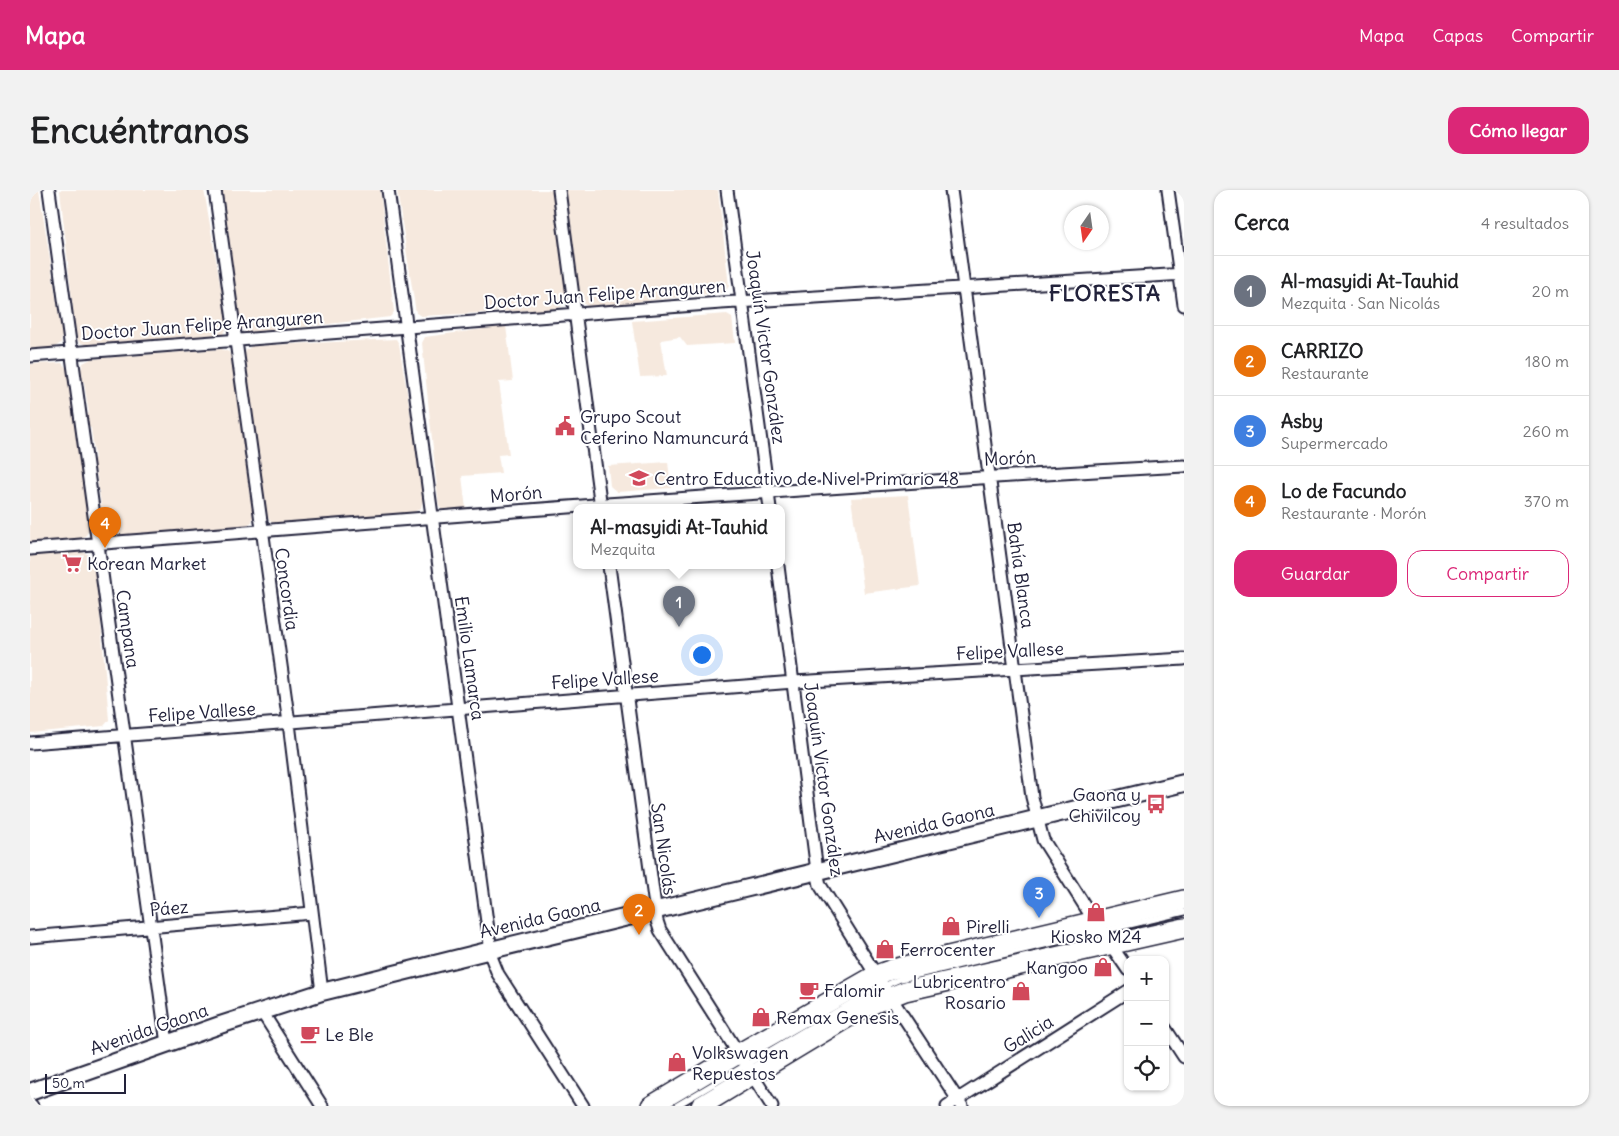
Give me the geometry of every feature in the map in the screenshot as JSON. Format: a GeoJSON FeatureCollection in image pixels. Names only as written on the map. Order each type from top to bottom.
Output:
{"type":"FeatureCollection","features":[{"type":"Feature","properties":{"kind":"main road","name":"Avenida Gaona"},"geometry":{"type":"LineString","coordinates":[[30,1092],[322,992],[1184,783]]}},
{"type":"Feature","properties":{"kind":"main road"},"geometry":{"type":"LineString","coordinates":[[702,1106],[745,1065],[883,985],[905,990],[1102,933],[1184,900]]}},
{"type":"Feature","properties":{"kind":"main road"},"geometry":{"type":"LineString","coordinates":[[651,1106],[745,1065],[853,1014],[883,985],[893,968],[1102,933],[1184,928]]}},
{"type":"Feature","properties":{"kind":"street","name":"Campana"},"geometry":{"type":"LineString","coordinates":[[50,190],[167,1044]]}},
{"type":"Feature","properties":{"kind":"street","name":"Concordia"},"geometry":{"type":"LineString","coordinates":[[215,190],[289,723],[322,992]]}},
{"type":"Feature","properties":{"kind":"street","name":"Emilio Lamarca"},"geometry":{"type":"LineString","coordinates":[[388,190],[491,950],[498,974],[583,1106]]}},
{"type":"Feature","properties":{"kind":"street"},"geometry":{"type":"LineString","coordinates":[[559,190],[601,504]]}},
{"type":"Feature","properties":{"kind":"street","name":"Joaquín Victor González"},"geometry":{"type":"LineString","coordinates":[[727,190],[770,504]]}},
{"type":"Feature","properties":{"kind":"street","name":"Bahía Blanca"},"geometry":{"type":"LineString","coordinates":[[951,190],[1032,797],[1043,840],[1124,964]]}},
{"type":"Feature","properties":{"kind":"street"},"geometry":{"type":"LineString","coordinates":[[1168,190],[1182,274],[1184,305]]}},
{"type":"Feature","properties":{"kind":"street","name":"Doctor Juan Felipe Aranguren"},"geometry":{"type":"LineString","coordinates":[[30,356],[742,301],[1182,274]]}},
{"type":"Feature","properties":{"kind":"street","name":"Morón"},"geometry":{"type":"LineString","coordinates":[[625,504],[768,492],[1184,466]]}},
{"type":"Feature","properties":{"kind":"street","name":"Morón"},"geometry":{"type":"LineString","coordinates":[[30,549],[573,508]]}},
{"type":"Feature","properties":{"kind":"street","name":"San Nicolás"},"geometry":{"type":"LineString","coordinates":[[609,569],[655,911],[660,930],[772,1106]]}},
{"type":"Feature","properties":{"kind":"street","name":"Joaquín Victor González"},"geometry":{"type":"LineString","coordinates":[[778,569],[817,871],[824,893],[956,1104]]}},
{"type":"Feature","properties":{"kind":"street","name":"Felipe Vallese"},"geometry":{"type":"LineString","coordinates":[[30,744],[794,682],[1184,659]]}},
{"type":"Feature","properties":{"kind":"street","name":"Páez"},"geometry":{"type":"LineString","coordinates":[[30,937],[312,913]]}},
{"type":"Feature","properties":{"kind":"street","name":"Galicia"},"geometry":{"type":"LineString","coordinates":[[956,1104],[1124,994]]}},
{"type":"Feature","properties":{"kind":"street"},"geometry":{"type":"LineString","coordinates":[[262,1012],[322,1106]]}},
{"type":"Feature","properties":{"kind":"street"},"geometry":{"type":"LineString","coordinates":[[1169,1034],[1184,1057]]}},
{"type":"Feature","properties":{"kind":"lane"},"geometry":{"type":"LineString","coordinates":[[1102,933],[1184,912]]}},
{"type":"Feature","properties":{"kind":"lane"},"geometry":{"type":"LineString","coordinates":[[676,1106],[745,1065]]}},
{"type":"Feature","properties":{"kind":"shaded area"},"geometry":{"type":"Polygon","coordinates":[[[30,190],[39,190],[62,335],[61,343],[52,349],[30,350],[30,190]]]}},
{"type":"Feature","properties":{"kind":"shaded area"},"geometry":{"type":"Polygon","coordinates":[[[60,190],[204,190],[227,324],[223,334],[89,346],[79,342],[76,336],[60,190]]]}},
{"type":"Feature","properties":{"kind":"shaded area"},"geometry":{"type":"Polygon","coordinates":[[[222,190],[380,190],[394,312],[390,317],[249,333],[244,331],[240,325],[222,190]]]}},
{"type":"Feature","properties":{"kind":"shaded area"},"geometry":{"type":"Polygon","coordinates":[[[397,190],[552,190],[566,297],[565,304],[557,309],[421,316],[416,313],[397,190]]]}},
{"type":"Feature","properties":{"kind":"shaded area"},"geometry":{"type":"Polygon","coordinates":[[[565,190],[718,190],[729,286],[725,292],[592,307],[585,305],[580,297],[565,190]]]}},
{"type":"Feature","properties":{"kind":"shaded area"},"geometry":{"type":"Polygon","coordinates":[[[727,314],[732,317],[735,343],[687,346],[680,337],[661,340],[667,376],[640,377],[632,321],[727,314]]]}},
{"type":"Feature","properties":{"kind":"shaded area"},"geometry":{"type":"Polygon","coordinates":[[[506,326],[513,381],[499,382],[509,454],[498,455],[501,473],[462,476],[466,509],[442,510],[439,506],[422,343],[425,337],[506,326]]]}},
{"type":"Feature","properties":{"kind":"shaded area"},"geometry":{"type":"Polygon","coordinates":[[[396,339],[399,344],[424,495],[421,508],[410,514],[278,524],[271,522],[266,514],[244,357],[246,350],[252,346],[396,339]]]}},
{"type":"Feature","properties":{"kind":"shaded area"},"geometry":{"type":"Polygon","coordinates":[[[221,349],[229,352],[231,357],[253,516],[252,522],[245,526],[114,537],[107,535],[100,525],[98,507],[101,504],[96,471],[93,469],[92,462],[95,458],[91,428],[87,426],[86,416],[89,413],[84,382],[81,381],[80,373],[83,363],[91,359],[221,349]]]}},
{"type":"Feature","properties":{"kind":"shaded area"},"geometry":{"type":"Polygon","coordinates":[[[62,363],[67,369],[90,528],[81,539],[30,543],[30,364],[62,363]]]}},
{"type":"Feature","properties":{"kind":"shaded area","name":"Centro Educativo de Nivel Primario 48"},"geometry":{"type":"Polygon","coordinates":[[[668,462],[671,488],[617,492],[610,486],[608,466],[668,462]]]}},
{"type":"Feature","properties":{"kind":"shaded area"},"geometry":{"type":"Polygon","coordinates":[[[908,495],[920,586],[864,593],[851,498],[908,495]]]}},
{"type":"Feature","properties":{"kind":"shaded area"},"geometry":{"type":"Polygon","coordinates":[[[82,552],[92,556],[96,565],[109,720],[104,726],[30,733],[30,556],[82,552]]]}},
{"type":"Feature","properties":{"kind":"place","name":"Grupo Scout Ceferino Namuncurá"},"geometry":{"type":"Point","coordinates":[565,426]}},
{"type":"Feature","properties":{"kind":"place","name":"Centro Educativo de Nivel Primario 48"},"geometry":{"type":"Point","coordinates":[639,478]}},
{"type":"Feature","properties":{"kind":"place","name":"Lo de Facundo"},"geometry":{"type":"Point","coordinates":[105,548]}},
{"type":"Feature","properties":{"kind":"place","name":"Korean Market"},"geometry":{"type":"Point","coordinates":[72,563]}},
{"type":"Feature","properties":{"kind":"place","name":"Al-masyidi At-Tauhid"},"geometry":{"type":"Point","coordinates":[679,627]}},
{"type":"Feature","properties":{"kind":"place","name":"Gaona y Chivilcoy"},"geometry":{"type":"Point","coordinates":[1156,804]}},
{"type":"Feature","properties":{"kind":"place","name":"Kiosko M24"},"geometry":{"type":"Point","coordinates":[1096,912]}},
{"type":"Feature","properties":{"kind":"place","name":"Asby"},"geometry":{"type":"Point","coordinates":[1039,918]}},
{"type":"Feature","properties":{"kind":"place","name":"Pirelli"},"geometry":{"type":"Point","coordinates":[951,926]}},
{"type":"Feature","properties":{"kind":"place","name":"CARRIZO"},"geometry":{"type":"Point","coordinates":[639,935]}},
{"type":"Feature","properties":{"kind":"place","name":"Ferrocenter"},"geometry":{"type":"Point","coordinates":[885,949]}},
{"type":"Feature","properties":{"kind":"place","name":"Kangoo"},"geometry":{"type":"Point","coordinates":[1103,967]}},
{"type":"Feature","properties":{"kind":"place","name":"Falomir"},"geometry":{"type":"Point","coordinates":[809,990]}},
{"type":"Feature","properties":{"kind":"place","name":"Lubricentro Rosario"},"geometry":{"type":"Point","coordinates":[1021,991]}},
{"type":"Feature","properties":{"kind":"place","name":"Remax Genesis"},"geometry":{"type":"Point","coordinates":[761,1017]}},
{"type":"Feature","properties":{"kind":"place","name":"Le Ble"},"geometry":{"type":"Point","coordinates":[310,1034]}},
{"type":"Feature","properties":{"kind":"place","name":"Volkswagen Repuestos"},"geometry":{"type":"Point","coordinates":[677,1062]}},
{"type":"Feature","properties":{"kind":"district","name":"FLORESTA"},"geometry":{"type":"Point","coordinates":[1105,293]}}]}
